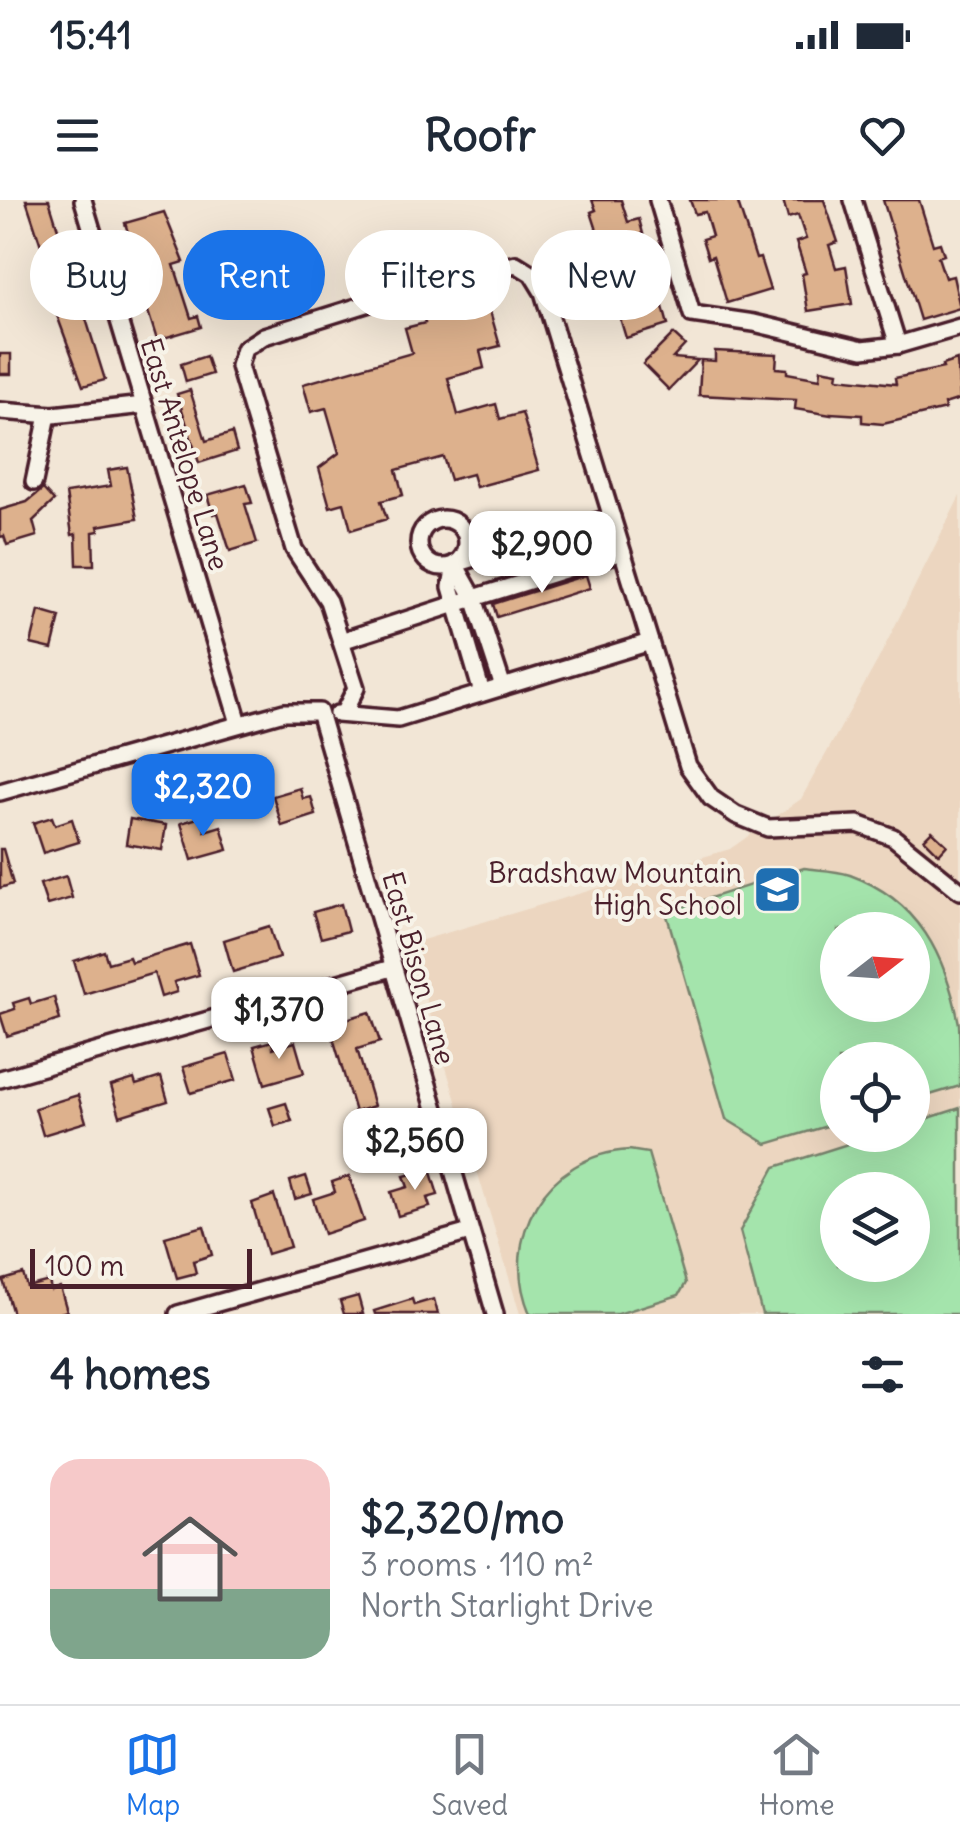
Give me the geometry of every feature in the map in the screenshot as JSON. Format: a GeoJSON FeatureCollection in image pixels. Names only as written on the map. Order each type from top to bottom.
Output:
{"type":"FeatureCollection","features":[{"type":"Feature","properties":{"kind":"street","name":"East Antelope Lane"},"geometry":{"type":"LineString","coordinates":[[84,200],[239,723]]}},
{"type":"Feature","properties":{"kind":"street"},"geometry":{"type":"LineString","coordinates":[[658,200],[692,314],[863,349],[898,345],[960,327]]}},
{"type":"Feature","properties":{"kind":"street"},"geometry":{"type":"LineString","coordinates":[[853,200],[898,345]]}},
{"type":"Feature","properties":{"kind":"street"},"geometry":{"type":"LineString","coordinates":[[342,714],[356,688],[328,601],[294,550],[239,366],[244,349],[264,336],[421,287],[516,264],[532,274],[543,292],[688,766],[710,798],[736,815],[768,828],[858,824],[892,836],[960,892]]}},
{"type":"Feature","properties":{"kind":"street"},"geometry":{"type":"LineString","coordinates":[[0,410],[48,414],[144,405]]}},
{"type":"Feature","properties":{"kind":"street"},"geometry":{"type":"LineString","coordinates":[[34,482],[48,414]]}},
{"type":"Feature","properties":{"kind":"street"},"geometry":{"type":"LineString","coordinates":[[455,564],[612,517]]}},
{"type":"Feature","properties":{"kind":"street"},"geometry":{"type":"LineString","coordinates":[[341,641],[622,552]]}},
{"type":"Feature","properties":{"kind":"street"},"geometry":{"type":"LineString","coordinates":[[455,564],[474,598],[503,687]]}},
{"type":"Feature","properties":{"kind":"street"},"geometry":{"type":"LineString","coordinates":[[455,564],[451,588],[482,693]]}},
{"type":"Feature","properties":{"kind":"street"},"geometry":{"type":"LineString","coordinates":[[0,792],[284,712],[398,719],[650,642]]}},
{"type":"Feature","properties":{"kind":"street","name":"East Bison Lane"},"geometry":{"type":"LineString","coordinates":[[318,712],[495,1314]]}},
{"type":"Feature","properties":{"kind":"street"},"geometry":{"type":"LineString","coordinates":[[0,1079],[392,968]]}},
{"type":"Feature","properties":{"kind":"street"},"geometry":{"type":"LineString","coordinates":[[178,1314],[470,1232]]}},
{"type":"Feature","properties":{"kind":"shaded area","name":"Bradshaw Mountain High School"},"geometry":{"type":"Polygon","coordinates":[[[960,496],[960,1314],[520,1314],[409,944],[730,849],[801,799],[878,660],[960,496]]]}},
{"type":"Feature","properties":{"kind":"green space"},"geometry":{"type":"Polygon","coordinates":[[[804,868],[845,873],[894,899],[908,912],[820,912],[820,1022],[930,1022],[930,941],[946,976],[959,1024],[960,1086],[930,1095],[930,1042],[820,1042],[820,1128],[767,1144],[726,1119],[666,912],[804,868]]]}},
{"type":"Feature","properties":{"kind":"green space"},"geometry":{"type":"Polygon","coordinates":[[[960,1108],[960,1314],[762,1314],[740,1231],[775,1167],[822,1152],[930,1152],[930,1118],[960,1108]]]}},
{"type":"Feature","properties":{"kind":"green space"},"geometry":{"type":"Polygon","coordinates":[[[629,1150],[648,1153],[686,1283],[679,1295],[618,1314],[530,1314],[520,1257],[525,1230],[536,1205],[574,1167],[600,1155],[629,1150]]]}},
{"type":"Feature","properties":{"kind":"building"},"geometry":{"type":"Polygon","coordinates":[[[26,200],[49,200],[58,230],[36,230],[26,200]]]}},
{"type":"Feature","properties":{"kind":"building"},"geometry":{"type":"Polygon","coordinates":[[[592,200],[621,200],[628,222],[639,219],[642,230],[597,230],[591,212],[596,210],[592,200]]]}},
{"type":"Feature","properties":{"kind":"building"},"geometry":{"type":"Polygon","coordinates":[[[690,200],[737,200],[770,290],[727,303],[713,256],[708,258],[702,239],[712,236],[705,212],[695,214],[690,200]]]}},
{"type":"Feature","properties":{"kind":"building"},"geometry":{"type":"Polygon","coordinates":[[[783,200],[824,200],[838,242],[829,245],[836,268],[846,266],[852,304],[808,311],[802,274],[806,273],[796,242],[806,239],[798,215],[788,218],[783,200]]]}},
{"type":"Feature","properties":{"kind":"building"},"geometry":{"type":"Polygon","coordinates":[[[883,200],[919,200],[933,245],[940,243],[944,255],[938,257],[945,278],[953,276],[960,308],[920,320],[883,200]]]}},
{"type":"Feature","properties":{"kind":"building"},"geometry":{"type":"Polygon","coordinates":[[[164,212],[183,260],[174,265],[183,293],[183,320],[199,320],[201,327],[157,340],[151,320],[163,320],[163,230],[127,230],[125,223],[164,212]]]}},
{"type":"Feature","properties":{"kind":"building"},"geometry":{"type":"Polygon","coordinates":[[[59,320],[86,320],[105,380],[83,386],[59,320]]]}},
{"type":"Feature","properties":{"kind":"building"},"geometry":{"type":"Polygon","coordinates":[[[424,320],[493,320],[500,346],[480,351],[484,368],[448,378],[458,415],[496,404],[500,419],[522,413],[539,470],[476,487],[472,474],[450,480],[443,457],[396,470],[403,495],[381,501],[387,519],[351,530],[344,503],[330,507],[319,468],[339,453],[326,408],[311,412],[303,384],[412,353],[405,328],[425,323],[424,320]]]}},
{"type":"Feature","properties":{"kind":"building"},"geometry":{"type":"Polygon","coordinates":[[[621,320],[667,320],[668,325],[626,338],[621,320]]]}},
{"type":"Feature","properties":{"kind":"building"},"geometry":{"type":"Polygon","coordinates":[[[673,334],[685,345],[673,358],[698,360],[669,390],[643,364],[673,334]]]}},
{"type":"Feature","properties":{"kind":"building"},"geometry":{"type":"Polygon","coordinates":[[[715,351],[777,354],[776,368],[787,369],[787,373],[820,379],[821,369],[838,372],[837,378],[896,384],[895,378],[943,368],[942,365],[957,360],[960,399],[944,404],[945,409],[883,424],[862,422],[862,415],[795,409],[796,400],[699,395],[701,360],[715,361],[715,351]]]}},
{"type":"Feature","properties":{"kind":"building"},"geometry":{"type":"Polygon","coordinates":[[[0,354],[11,354],[11,374],[0,374],[0,354]]]}},
{"type":"Feature","properties":{"kind":"building"},"geometry":{"type":"Polygon","coordinates":[[[206,356],[212,374],[186,382],[181,364],[206,356]]]}},
{"type":"Feature","properties":{"kind":"building"},"geometry":{"type":"Polygon","coordinates":[[[190,390],[206,441],[232,433],[237,451],[199,463],[177,394],[190,390]]]}},
{"type":"Feature","properties":{"kind":"building"},"geometry":{"type":"Polygon","coordinates":[[[127,467],[137,519],[98,526],[99,531],[93,532],[94,565],[77,565],[76,534],[72,535],[66,493],[111,486],[108,470],[127,467]]]}},
{"type":"Feature","properties":{"kind":"building"},"geometry":{"type":"Polygon","coordinates":[[[246,484],[252,503],[245,504],[257,543],[230,551],[218,513],[213,514],[207,495],[246,484]]]}},
{"type":"Feature","properties":{"kind":"building"},"geometry":{"type":"Polygon","coordinates":[[[43,489],[54,501],[33,521],[37,536],[7,545],[4,536],[0,537],[0,510],[27,502],[43,489]]]}},
{"type":"Feature","properties":{"kind":"building"},"geometry":{"type":"Polygon","coordinates":[[[586,575],[590,588],[497,617],[493,604],[586,575]]]}},
{"type":"Feature","properties":{"kind":"building"},"geometry":{"type":"Polygon","coordinates":[[[39,611],[60,617],[52,649],[31,644],[39,611]]]}},
{"type":"Feature","properties":{"kind":"building"},"geometry":{"type":"Polygon","coordinates":[[[300,788],[303,799],[311,797],[316,815],[282,826],[273,796],[300,788]]]}},
{"type":"Feature","properties":{"kind":"building"},"geometry":{"type":"Polygon","coordinates":[[[52,817],[55,825],[72,819],[79,842],[43,853],[33,823],[52,817]]]}},
{"type":"Feature","properties":{"kind":"building"},"geometry":{"type":"Polygon","coordinates":[[[201,817],[205,831],[221,826],[228,850],[192,860],[181,823],[201,817]]]}},
{"type":"Feature","properties":{"kind":"building"},"geometry":{"type":"Polygon","coordinates":[[[130,819],[166,825],[162,850],[126,844],[130,819]]]}},
{"type":"Feature","properties":{"kind":"building"},"geometry":{"type":"Polygon","coordinates":[[[932,831],[947,845],[939,854],[924,839],[932,831]]]}},
{"type":"Feature","properties":{"kind":"building"},"geometry":{"type":"Polygon","coordinates":[[[0,849],[13,884],[0,888],[0,849]]]}},
{"type":"Feature","properties":{"kind":"building"},"geometry":{"type":"Polygon","coordinates":[[[66,876],[72,898],[47,905],[40,884],[66,876]]]}},
{"type":"Feature","properties":{"kind":"building"},"geometry":{"type":"Polygon","coordinates":[[[341,904],[348,931],[321,938],[313,912],[341,904]]]}},
{"type":"Feature","properties":{"kind":"building"},"geometry":{"type":"Polygon","coordinates":[[[269,926],[279,958],[233,972],[224,940],[269,926]]]}},
{"type":"Feature","properties":{"kind":"building"},"geometry":{"type":"Polygon","coordinates":[[[190,944],[199,975],[174,982],[177,992],[161,997],[154,973],[84,994],[74,961],[104,951],[108,963],[129,957],[131,962],[190,944]]]}},
{"type":"Feature","properties":{"kind":"building"},"geometry":{"type":"Polygon","coordinates":[[[54,997],[60,1020],[7,1036],[0,1014],[15,1009],[13,1003],[29,998],[31,1004],[54,997]]]}},
{"type":"Feature","properties":{"kind":"building"},"geometry":{"type":"Polygon","coordinates":[[[370,1012],[380,1042],[357,1049],[374,1106],[355,1112],[329,1024],[370,1012]]]}},
{"type":"Feature","properties":{"kind":"building"},"geometry":{"type":"Polygon","coordinates":[[[272,1041],[273,1048],[295,1042],[304,1073],[265,1084],[254,1046],[272,1041]]]}},
{"type":"Feature","properties":{"kind":"building"},"geometry":{"type":"Polygon","coordinates":[[[228,1054],[236,1080],[191,1093],[183,1067],[228,1054]]]}},
{"type":"Feature","properties":{"kind":"building"},"geometry":{"type":"Polygon","coordinates":[[[161,1077],[168,1101],[120,1116],[111,1086],[134,1079],[136,1085],[161,1077]]]}},
{"type":"Feature","properties":{"kind":"building"},"geometry":{"type":"Polygon","coordinates":[[[78,1095],[86,1122],[43,1135],[35,1108],[78,1095]]]}},
{"type":"Feature","properties":{"kind":"building"},"geometry":{"type":"Polygon","coordinates":[[[286,1103],[292,1121],[275,1126],[269,1108],[286,1103]]]}},
{"type":"Feature","properties":{"kind":"building"},"geometry":{"type":"Polygon","coordinates":[[[430,1169],[438,1195],[427,1198],[430,1207],[398,1216],[391,1192],[408,1187],[404,1176],[430,1169]]]}},
{"type":"Feature","properties":{"kind":"building"},"geometry":{"type":"Polygon","coordinates":[[[306,1176],[312,1194],[295,1199],[290,1181],[306,1176]]]}},
{"type":"Feature","properties":{"kind":"building"},"geometry":{"type":"Polygon","coordinates":[[[349,1176],[364,1221],[324,1234],[313,1199],[335,1192],[332,1182],[349,1176]]]}},
{"type":"Feature","properties":{"kind":"building"},"geometry":{"type":"Polygon","coordinates":[[[274,1195],[290,1247],[267,1254],[252,1203],[274,1195]]]}},
{"type":"Feature","properties":{"kind":"building"},"geometry":{"type":"Polygon","coordinates":[[[204,1226],[212,1255],[193,1261],[196,1273],[177,1278],[165,1237],[204,1226]]]}},
{"type":"Feature","properties":{"kind":"building"},"geometry":{"type":"Polygon","coordinates":[[[23,1274],[27,1287],[49,1281],[51,1290],[60,1287],[67,1311],[13,1314],[3,1280],[23,1274]]]}},
{"type":"Feature","properties":{"kind":"building"},"geometry":{"type":"Polygon","coordinates":[[[358,1296],[363,1314],[344,1314],[340,1301],[358,1296]]]}},
{"type":"Feature","properties":{"kind":"building"},"geometry":{"type":"Polygon","coordinates":[[[412,1299],[414,1305],[434,1299],[438,1314],[375,1314],[374,1311],[412,1299]]]}},
{"type":"Feature","properties":{"kind":"place","name":"Bradshaw Mountain High School"},"geometry":{"type":"Point","coordinates":[777,889]}}]}
